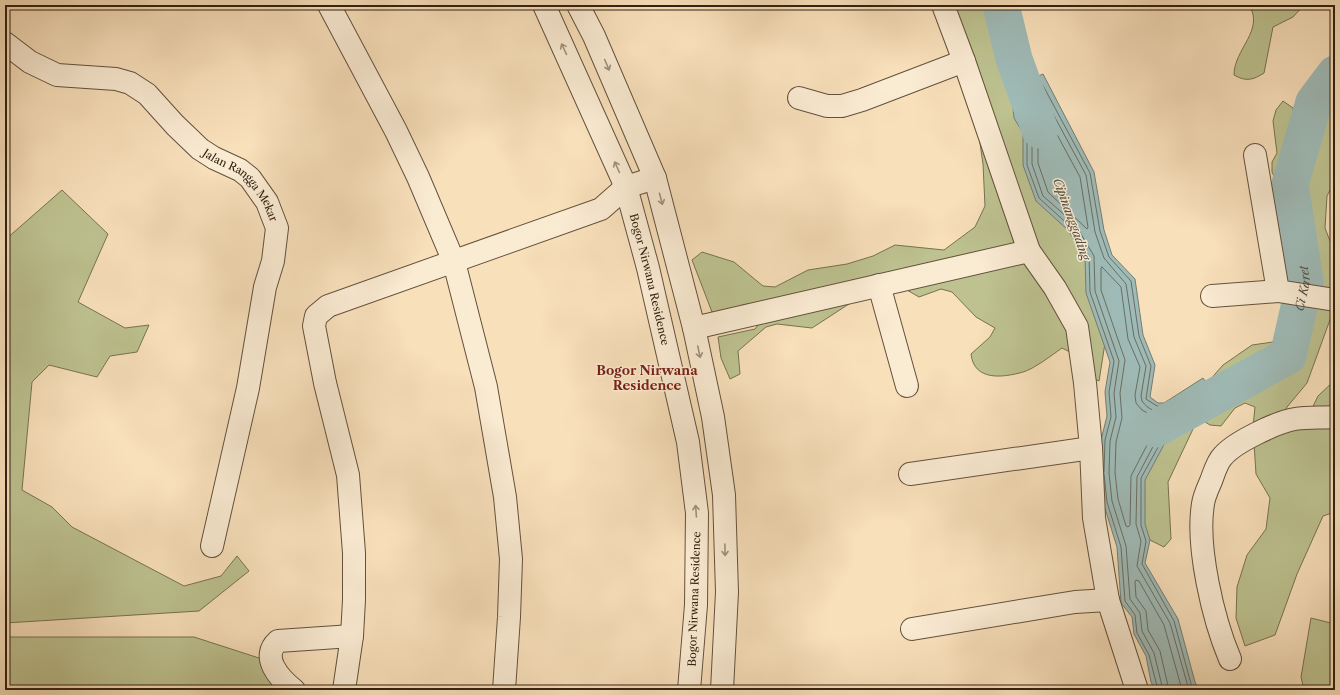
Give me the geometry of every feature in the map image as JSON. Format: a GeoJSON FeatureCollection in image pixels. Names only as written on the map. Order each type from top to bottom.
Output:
{"type":"FeatureCollection","features":[{"type":"Feature","properties":{"kind":"street"},"geometry":{"type":"LineString","coordinates":[[329,5],[396,131],[418,177],[454,262],[486,387],[505,497],[511,559],[504,690]]}},
{"type":"Feature","properties":{"kind":"street","name":"Bogor Nirwana Residence"},"geometry":{"type":"LineString","coordinates":[[544,5],[626,187],[648,268],[688,442],[697,513],[696,605],[690,684]]}},
{"type":"Feature","properties":{"kind":"street"},"geometry":{"type":"LineString","coordinates":[[578,5],[594,36],[655,178],[694,328],[713,417],[724,495],[726,592],[722,686],[690,684]]}},
{"type":"Feature","properties":{"kind":"street"},"geometry":{"type":"LineString","coordinates":[[943,5],[964,61],[1029,251],[1055,288],[1077,327],[1086,383],[1094,518],[1108,600],[1137,690]]}},
{"type":"Feature","properties":{"kind":"street","name":"Jalan Rangga Mekar"},"geometry":{"type":"LineString","coordinates":[[7,49],[57,75],[116,79],[130,83],[147,94],[175,125],[200,149],[214,158],[240,170],[250,178],[267,202],[277,228],[273,261],[265,287],[248,388],[212,546]]}},
{"type":"Feature","properties":{"kind":"street"},"geometry":{"type":"LineString","coordinates":[[799,98],[826,106],[842,106],[862,100],[964,61]]}},
{"type":"Feature","properties":{"kind":"street"},"geometry":{"type":"LineString","coordinates":[[1255,155],[1282,291]]}},
{"type":"Feature","properties":{"kind":"street"},"geometry":{"type":"LineString","coordinates":[[344,690],[352,636],[354,553],[348,475],[325,383],[314,326],[316,316],[328,306],[601,209],[626,187],[655,178]]}},
{"type":"Feature","properties":{"kind":"street"},"geometry":{"type":"LineString","coordinates":[[694,328],[1029,251]]}},
{"type":"Feature","properties":{"kind":"street"},"geometry":{"type":"LineString","coordinates":[[879,285],[908,386]]}},
{"type":"Feature","properties":{"kind":"street"},"geometry":{"type":"LineString","coordinates":[[1212,296],[1282,291],[1329,299]]}},
{"type":"Feature","properties":{"kind":"street"},"geometry":{"type":"LineString","coordinates":[[1230,659],[1213,608],[1202,543],[1203,503],[1214,472],[1222,456],[1238,443],[1265,430],[1295,419],[1335,418]]}},
{"type":"Feature","properties":{"kind":"street"},"geometry":{"type":"LineString","coordinates":[[910,474],[1091,448]]}},
{"type":"Feature","properties":{"kind":"street"},"geometry":{"type":"LineString","coordinates":[[912,629],[1075,602],[1108,600]]}},
{"type":"Feature","properties":{"kind":"street"},"geometry":{"type":"LineString","coordinates":[[294,690],[283,680],[271,664],[269,657],[272,646],[278,641],[352,636]]}},
{"type":"Feature","properties":{"kind":"green space"},"geometry":{"type":"Polygon","coordinates":[[[941,5],[1002,5],[1004,12],[1001,57],[1028,124],[1072,206],[1108,324],[1099,381],[1079,372],[1072,353],[1062,348],[1038,365],[1023,372],[1006,376],[983,373],[977,369],[973,363],[971,354],[990,337],[995,328],[976,317],[952,292],[941,289],[919,297],[900,286],[875,287],[812,328],[777,324],[766,327],[738,351],[740,374],[730,379],[721,358],[718,337],[755,329],[769,311],[766,301],[742,305],[723,316],[712,312],[692,260],[702,252],[734,262],[763,286],[775,287],[808,270],[847,264],[873,256],[895,245],[944,250],[975,227],[985,206],[983,164],[974,102],[941,5]]]}},
{"type":"Feature","properties":{"kind":"green space"},"geometry":{"type":"Polygon","coordinates":[[[1249,5],[1304,5],[1293,17],[1273,27],[1264,73],[1253,79],[1242,79],[1234,75],[1235,66],[1248,40],[1253,23],[1253,14],[1249,5]]]}},
{"type":"Feature","properties":{"kind":"green space"},"geometry":{"type":"Polygon","coordinates":[[[1335,88],[1335,181],[1327,196],[1325,228],[1335,254],[1335,306],[1307,383],[1287,407],[1274,435],[1305,423],[1318,396],[1335,380],[1335,512],[1323,516],[1297,574],[1275,635],[1245,646],[1236,618],[1237,587],[1247,555],[1266,529],[1270,498],[1256,474],[1253,427],[1255,407],[1245,403],[1235,408],[1221,426],[1210,425],[1202,420],[1193,429],[1168,482],[1171,539],[1164,547],[1140,535],[1137,490],[1150,448],[1223,365],[1252,345],[1273,342],[1293,303],[1295,292],[1288,208],[1272,172],[1272,162],[1277,153],[1273,121],[1276,110],[1283,101],[1293,108],[1296,131],[1305,139],[1321,124],[1322,103],[1335,88]]]}},
{"type":"Feature","properties":{"kind":"green space"},"geometry":{"type":"Polygon","coordinates":[[[62,190],[108,234],[78,302],[125,328],[149,325],[137,352],[110,356],[97,377],[49,365],[32,382],[22,490],[52,507],[72,527],[184,586],[221,576],[237,556],[249,571],[199,611],[5,623],[5,240],[62,190]]]}},
{"type":"Feature","properties":{"kind":"green space"},"geometry":{"type":"Polygon","coordinates":[[[1311,618],[1335,624],[1335,690],[1304,690],[1301,677],[1311,618]]]}},
{"type":"Feature","properties":{"kind":"green space"},"geometry":{"type":"Polygon","coordinates":[[[5,637],[194,637],[259,658],[288,690],[5,690],[5,637]]]}},
{"type":"Feature","properties":{"kind":"water"},"geometry":{"type":"Polygon","coordinates":[[[1043,74],[1094,172],[1104,230],[1112,255],[1135,279],[1143,335],[1155,365],[1150,397],[1158,403],[1164,403],[1203,378],[1213,394],[1175,424],[1145,480],[1145,524],[1150,540],[1145,563],[1178,619],[1195,682],[1199,690],[1155,690],[1151,682],[1146,656],[1134,634],[1132,617],[1121,603],[1117,547],[1103,502],[1101,440],[1107,416],[1105,392],[1110,362],[1086,293],[1085,257],[1068,230],[1036,201],[1023,165],[1023,133],[1014,118],[1011,88],[1043,74]]]}},
{"type":"Feature","properties":{"kind":"waterway","name":"Cipinanggading"},"geometry":{"type":"LineString","coordinates":[[1001,5],[1014,59],[1040,130]]}},
{"type":"Feature","properties":{"kind":"waterway","name":"Ci Karet"},"geometry":{"type":"LineString","coordinates":[[1155,429],[1288,356],[1305,281],[1290,184],[1314,102],[1335,74]]}},
{"type":"Feature","properties":{"kind":"district","name":"Bogor Nirwana Residence"},"geometry":{"type":"Point","coordinates":[647,378]}}]}
